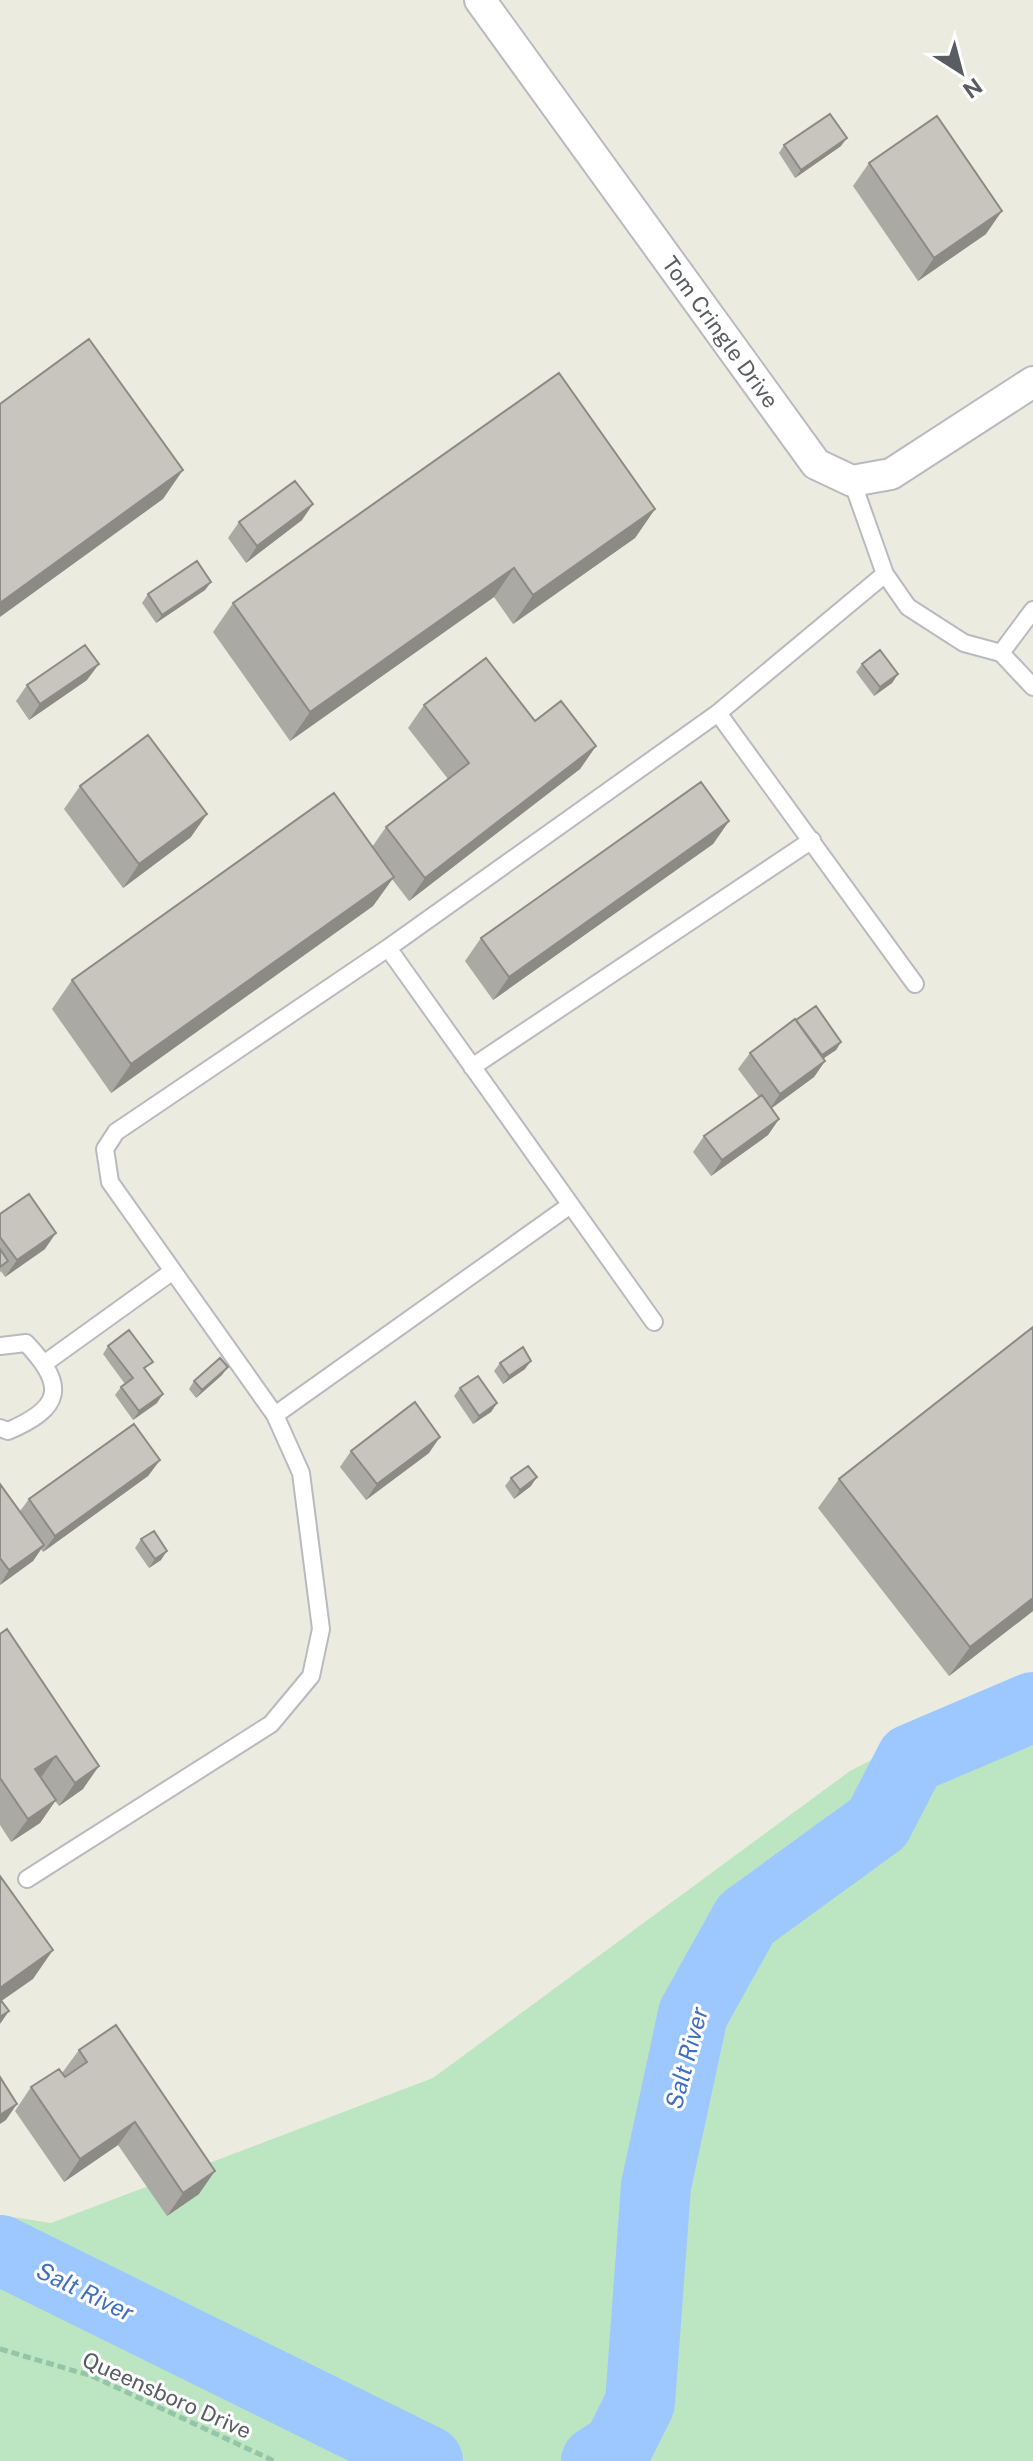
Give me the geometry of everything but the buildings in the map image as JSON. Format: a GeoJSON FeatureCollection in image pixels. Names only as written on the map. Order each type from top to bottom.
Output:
{"type":"FeatureCollection","features":[{"type":"Feature","properties":{"kind":"street","name":"Tom Cringle Drive"},"geometry":{"type":"LineString","coordinates":[[480,0],[816,464],[852,481]]}},
{"type":"Feature","properties":{"kind":"street"},"geometry":{"type":"LineString","coordinates":[[852,481],[891,474],[1033,382]]}},
{"type":"Feature","properties":{"kind":"lane"},"geometry":{"type":"LineString","coordinates":[[852,481],[885,574],[908,607],[964,643],[1001,653],[1033,687]]}},
{"type":"Feature","properties":{"kind":"lane"},"geometry":{"type":"LineString","coordinates":[[27,1879],[271,1724],[311,1676],[321,1629],[301,1473],[275,1415],[110,1182],[105,1149],[116,1132],[388,948],[718,713],[885,574]]}},
{"type":"Feature","properties":{"kind":"lane"},"geometry":{"type":"LineString","coordinates":[[1001,653],[1033,610]]}},
{"type":"Feature","properties":{"kind":"lane"},"geometry":{"type":"LineString","coordinates":[[718,713],[915,984]]}},
{"type":"Feature","properties":{"kind":"lane"},"geometry":{"type":"LineString","coordinates":[[472,1067],[812,840]]}},
{"type":"Feature","properties":{"kind":"lane"},"geometry":{"type":"LineString","coordinates":[[388,948],[654,1322]]}},
{"type":"Feature","properties":{"kind":"lane"},"geometry":{"type":"LineString","coordinates":[[275,1415],[569,1206]]}},
{"type":"Feature","properties":{"kind":"lane"},"geometry":{"type":"LineString","coordinates":[[45,1363],[173,1271]]}},
{"type":"Feature","properties":{"kind":"lane"},"geometry":{"type":"LineString","coordinates":[[0,1346],[26,1343],[45,1363],[54,1386],[48,1408],[32,1421],[8,1431],[0,1428]]}},
{"type":"Feature","properties":{"kind":"path","name":"Queensboro Drive"},"geometry":{"type":"LineString","coordinates":[[0,2349],[92,2376],[274,2461]]}},
{"type":"Feature","properties":{"kind":"green space"},"geometry":{"type":"Polygon","coordinates":[[[1033,1677],[1033,2461],[0,2461],[0,2215],[51,2223],[433,2078],[850,1771],[1033,1677]]]}},
{"type":"Feature","properties":{"kind":"waterway","name":"Salt River"},"geometry":{"type":"LineString","coordinates":[[596,2461],[618,2447],[640,2403],[656,2186],[693,2014],[746,1919],[878,1823],[911,1759],[1033,1707]]}},
{"type":"Feature","properties":{"kind":"waterway","name":"Salt River"},"geometry":{"type":"LineString","coordinates":[[0,2250],[428,2461]]}}]}
